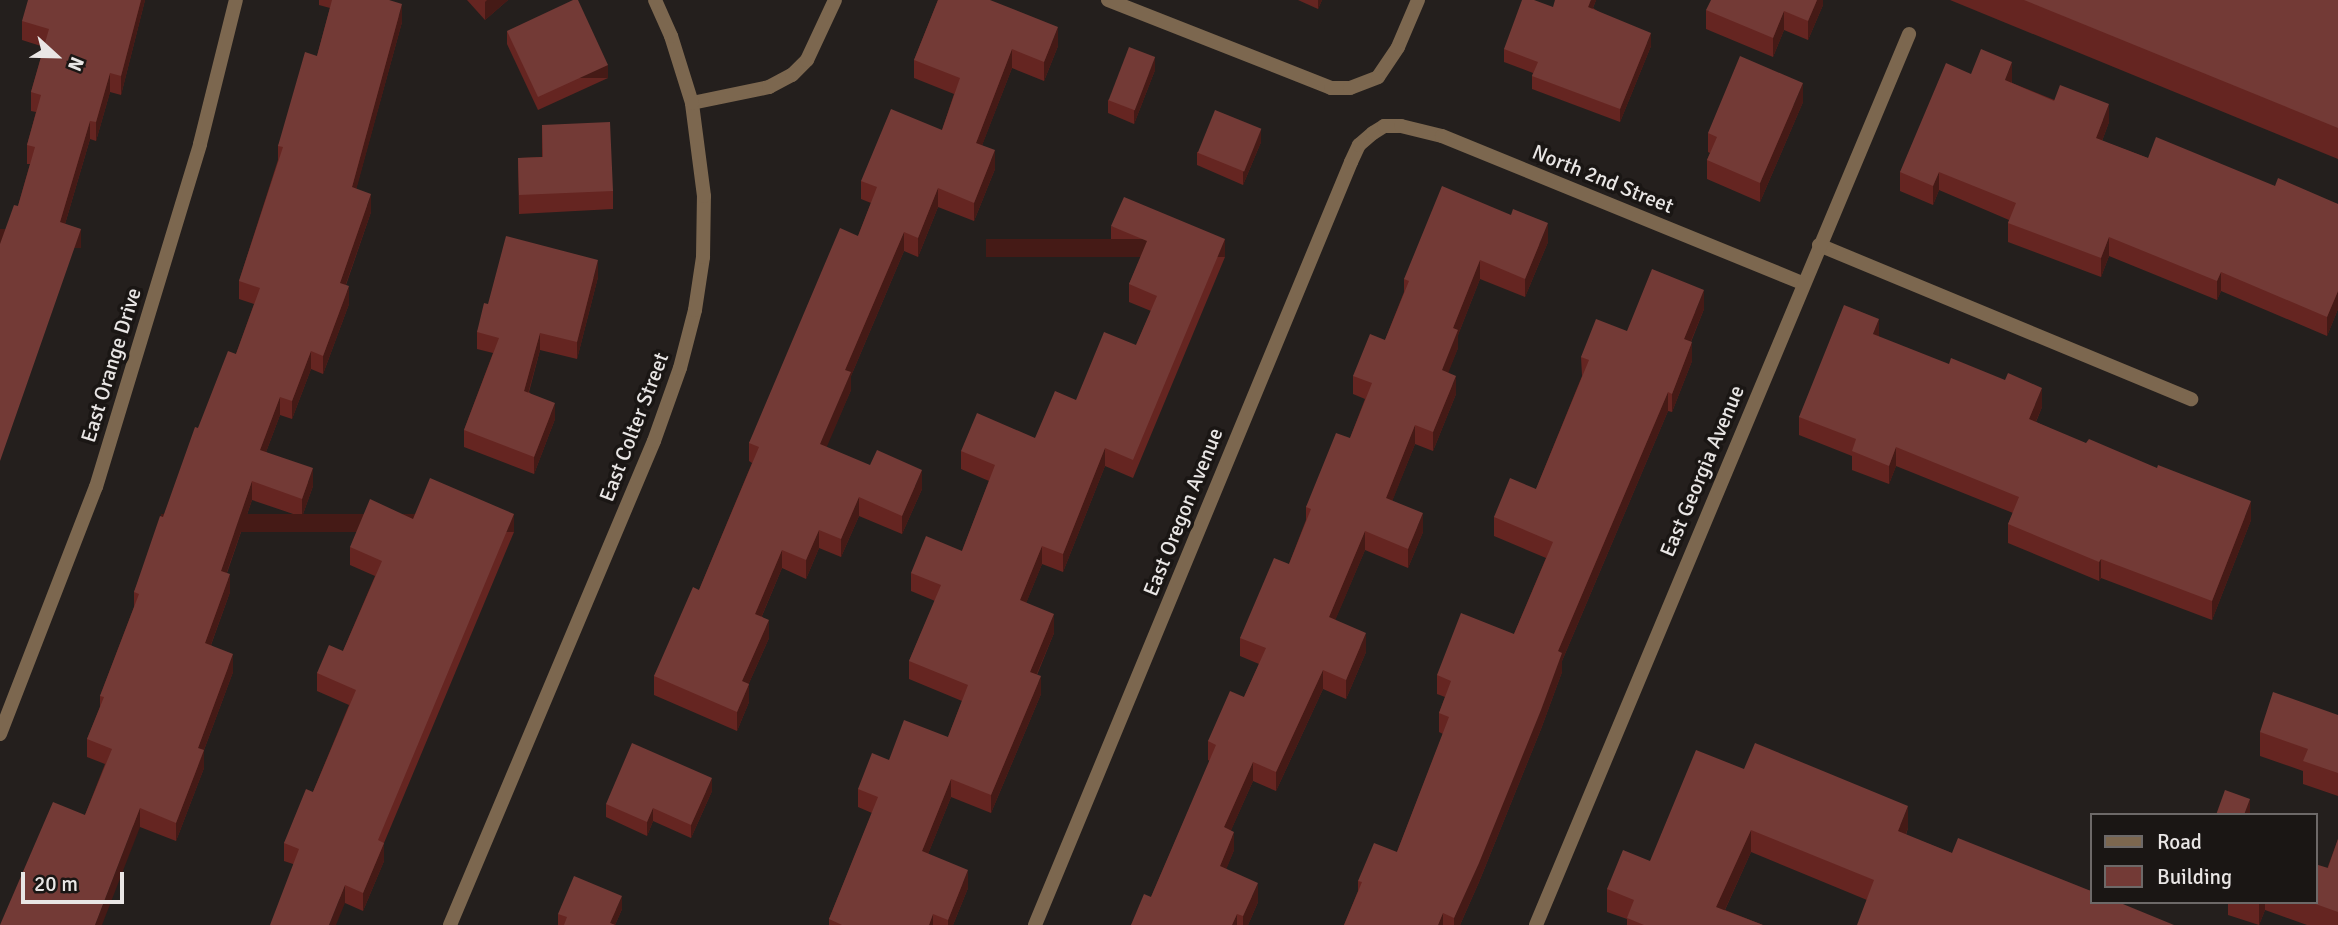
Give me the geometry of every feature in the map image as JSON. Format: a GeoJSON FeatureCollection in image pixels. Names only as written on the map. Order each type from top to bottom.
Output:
{"type":"FeatureCollection","features":[{"type":"Feature","properties":{"kind":"street","name":"East Orange Drive"},"geometry":{"type":"LineString","coordinates":[[0,734],[96,487],[200,144],[236,0]]}},
{"type":"Feature","properties":{"kind":"street"},"geometry":{"type":"LineString","coordinates":[[655,0],[671,36],[692,103],[769,87],[792,75],[807,60],[835,0]]}},
{"type":"Feature","properties":{"kind":"street"},"geometry":{"type":"LineString","coordinates":[[1108,0],[1317,85],[1350,88],[1378,77],[1388,65],[1418,0]]}},
{"type":"Feature","properties":{"kind":"street","name":"East Georgia Avenue"},"geometry":{"type":"LineString","coordinates":[[1536,925],[1802,283],[1909,34]]}},
{"type":"Feature","properties":{"kind":"street","name":"East Colter Street"},"geometry":{"type":"LineString","coordinates":[[450,925],[654,442],[680,368],[695,310],[703,257],[704,196],[692,103]]}},
{"type":"Feature","properties":{"kind":"street","name":"North 2nd Street"},"geometry":{"type":"LineString","coordinates":[[1384,126],[1424,129],[1802,283]]}},
{"type":"Feature","properties":{"kind":"street","name":"East Oregon Avenue"},"geometry":{"type":"LineString","coordinates":[[1035,925],[1351,162],[1359,145],[1384,126]]}},
{"type":"Feature","properties":{"kind":"street"},"geometry":{"type":"LineString","coordinates":[[1819,245],[2191,399]]}},
{"type":"Feature","properties":{"kind":"building"},"geometry":{"type":"Polygon","coordinates":[[[28,0],[141,0],[121,76],[110,73],[96,122],[90,121],[60,222],[81,229],[0,461],[0,244],[14,205],[18,206],[35,147],[27,145],[41,95],[31,92],[49,29],[22,21],[28,0]]]}},
{"type":"Feature","properties":{"kind":"building"},"geometry":{"type":"Polygon","coordinates":[[[332,0],[389,0],[402,4],[352,187],[371,194],[340,283],[349,286],[323,356],[311,351],[292,401],[280,397],[260,450],[313,468],[302,499],[252,481],[221,571],[230,574],[205,643],[233,654],[198,748],[204,750],[176,823],[140,808],[95,925],[0,925],[53,802],[85,815],[112,749],[87,739],[104,697],[100,696],[139,594],[134,592],[160,516],[163,517],[195,427],[198,428],[228,351],[236,354],[260,288],[239,281],[283,147],[278,146],[305,52],[317,56],[332,0]]]}},
{"type":"Feature","properties":{"kind":"building"},"geometry":{"type":"Polygon","coordinates":[[[578,0],[608,65],[538,97],[507,31],[578,0]]]}},
{"type":"Feature","properties":{"kind":"building"},"geometry":{"type":"Polygon","coordinates":[[[938,0],[990,0],[1058,27],[1044,62],[1012,49],[976,143],[995,150],[974,203],[938,188],[918,238],[904,232],[845,370],[851,372],[820,444],[870,465],[877,450],[922,470],[902,516],[859,497],[841,539],[819,530],[806,560],[782,550],[755,614],[769,620],[742,681],[749,684],[737,712],[654,676],[693,587],[699,590],[759,447],[749,443],[840,228],[858,236],[877,187],[861,181],[891,109],[942,130],[960,78],[914,60],[938,0]]]}},
{"type":"Feature","properties":{"kind":"building"},"geometry":{"type":"Polygon","coordinates":[[[1522,0],[1534,0],[1553,7],[1555,0],[1591,0],[1588,7],[1651,33],[1620,109],[1532,76],[1538,62],[1504,49],[1522,0]]]}},
{"type":"Feature","properties":{"kind":"building"},"geometry":{"type":"Polygon","coordinates":[[[1711,0],[1817,0],[1808,21],[1784,11],[1773,38],[1706,10],[1711,0]]]}},
{"type":"Feature","properties":{"kind":"building"},"geometry":{"type":"Polygon","coordinates":[[[2024,0],[2338,0],[2338,128],[2024,0]]]}},
{"type":"Feature","properties":{"kind":"building"},"geometry":{"type":"Polygon","coordinates":[[[1129,47],[1155,57],[1135,110],[1109,100],[1129,47]]]}},
{"type":"Feature","properties":{"kind":"building"},"geometry":{"type":"Polygon","coordinates":[[[1981,49],[2012,62],[2005,80],[2054,101],[2060,85],[2109,104],[2096,138],[2148,158],[2156,137],[2275,186],[2278,178],[2338,204],[2338,291],[2327,317],[2221,272],[2217,281],[2109,237],[2101,258],[2008,223],[2016,203],[1939,172],[1933,186],[1900,172],[1946,63],[1971,74],[1981,49]]]}},
{"type":"Feature","properties":{"kind":"building"},"geometry":{"type":"Polygon","coordinates":[[[1740,56],[1803,83],[1760,183],[1707,160],[1717,137],[1708,133],[1740,56]]]}},
{"type":"Feature","properties":{"kind":"building"},"geometry":{"type":"Polygon","coordinates":[[[1215,110],[1261,129],[1244,171],[1198,153],[1215,110]]]}},
{"type":"Feature","properties":{"kind":"building"},"geometry":{"type":"Polygon","coordinates":[[[610,122],[613,191],[519,195],[518,158],[543,157],[542,125],[610,122]]]}},
{"type":"Feature","properties":{"kind":"building"},"geometry":{"type":"Polygon","coordinates":[[[1442,186],[1511,215],[1513,209],[1548,223],[1525,279],[1480,260],[1453,328],[1458,330],[1442,370],[1456,376],[1433,432],[1415,425],[1386,498],[1423,513],[1408,549],[1365,531],[1329,617],[1366,633],[1346,680],[1323,670],[1276,772],[1253,762],[1224,827],[1234,832],[1220,866],[1258,883],[1243,916],[1237,914],[1232,925],[1131,925],[1144,894],[1151,897],[1216,745],[1208,741],[1230,691],[1244,697],[1266,648],[1240,638],[1274,558],[1289,564],[1311,509],[1306,507],[1336,433],[1350,438],[1372,383],[1353,376],[1370,334],[1385,340],[1409,281],[1404,279],[1442,186]]]}},
{"type":"Feature","properties":{"kind":"building"},"geometry":{"type":"Polygon","coordinates":[[[1124,197],[1225,239],[1133,460],[1105,448],[1063,554],[1042,546],[1020,600],[1054,614],[1030,672],[1041,676],[991,795],[951,779],[922,851],[968,870],[948,920],[933,914],[929,925],[842,925],[829,919],[878,797],[858,789],[872,753],[889,760],[904,720],[948,737],[968,685],[909,661],[941,585],[911,573],[926,536],[962,551],[995,465],[961,451],[977,413],[1035,438],[1055,391],[1076,400],[1104,332],[1136,345],[1157,296],[1129,284],[1147,241],[1111,226],[1124,197]]]}},
{"type":"Feature","properties":{"kind":"building"},"geometry":{"type":"Polygon","coordinates":[[[506,236],[598,260],[577,342],[540,333],[524,391],[555,403],[534,457],[464,430],[499,338],[477,332],[484,303],[488,304],[506,236]]]}},
{"type":"Feature","properties":{"kind":"building"},"geometry":{"type":"Polygon","coordinates":[[[1652,269],[1704,290],[1684,339],[1692,342],[1672,394],[1668,392],[1558,651],[1562,653],[1541,710],[1454,918],[1443,913],[1438,925],[1344,925],[1362,882],[1358,881],[1374,843],[1397,852],[1449,717],[1439,713],[1451,681],[1437,675],[1461,613],[1514,634],[1553,542],[1494,517],[1510,478],[1536,489],[1589,360],[1581,357],[1596,319],[1627,331],[1652,269]]]}},
{"type":"Feature","properties":{"kind":"building"},"geometry":{"type":"Polygon","coordinates":[[[1844,305],[1879,319],[1873,334],[1949,364],[1951,358],[2005,380],[2008,373],[2042,388],[2029,419],[2086,443],[2089,439],[2157,468],[2158,465],[2251,501],[2212,601],[2101,559],[2099,562],[2008,524],[2019,497],[1896,447],[1889,466],[1852,451],[1856,439],[1799,417],[1844,305]]]}},
{"type":"Feature","properties":{"kind":"building"},"geometry":{"type":"Polygon","coordinates":[[[430,478],[514,514],[378,840],[384,843],[363,893],[345,885],[329,925],[270,925],[299,849],[284,843],[306,789],[313,792],[356,690],[317,673],[329,645],[343,651],[382,561],[350,547],[370,499],[413,519],[430,478]]]}},
{"type":"Feature","properties":{"kind":"building"},"geometry":{"type":"Polygon","coordinates":[[[2273,692],[2338,715],[2338,773],[2303,761],[2308,749],[2260,732],[2273,692]]]}},
{"type":"Feature","properties":{"kind":"building"},"geometry":{"type":"Polygon","coordinates":[[[632,743],[712,778],[691,825],[653,808],[647,822],[606,804],[632,743]]]}},
{"type":"Feature","properties":{"kind":"building"},"geometry":{"type":"Polygon","coordinates":[[[1755,743],[1908,806],[1898,831],[1952,853],[1958,838],[2090,891],[2090,904],[2123,904],[2174,925],[1857,925],[1874,880],[1751,830],[1716,907],[1763,925],[1644,925],[1627,918],[1634,900],[1607,889],[1623,850],[1650,861],[1696,750],[1744,769],[1755,743]]]}},
{"type":"Feature","properties":{"kind":"building"},"geometry":{"type":"Polygon","coordinates":[[[2225,790],[2250,799],[2245,813],[2217,813],[2225,790]]]}},
{"type":"Feature","properties":{"kind":"building"},"geometry":{"type":"Polygon","coordinates":[[[2338,839],[2338,912],[2316,904],[2317,865],[2328,868],[2338,839]]]}},
{"type":"Feature","properties":{"kind":"building"},"geometry":{"type":"Polygon","coordinates":[[[574,876],[622,896],[610,923],[615,925],[564,925],[567,917],[558,914],[574,876]]]}}]}
